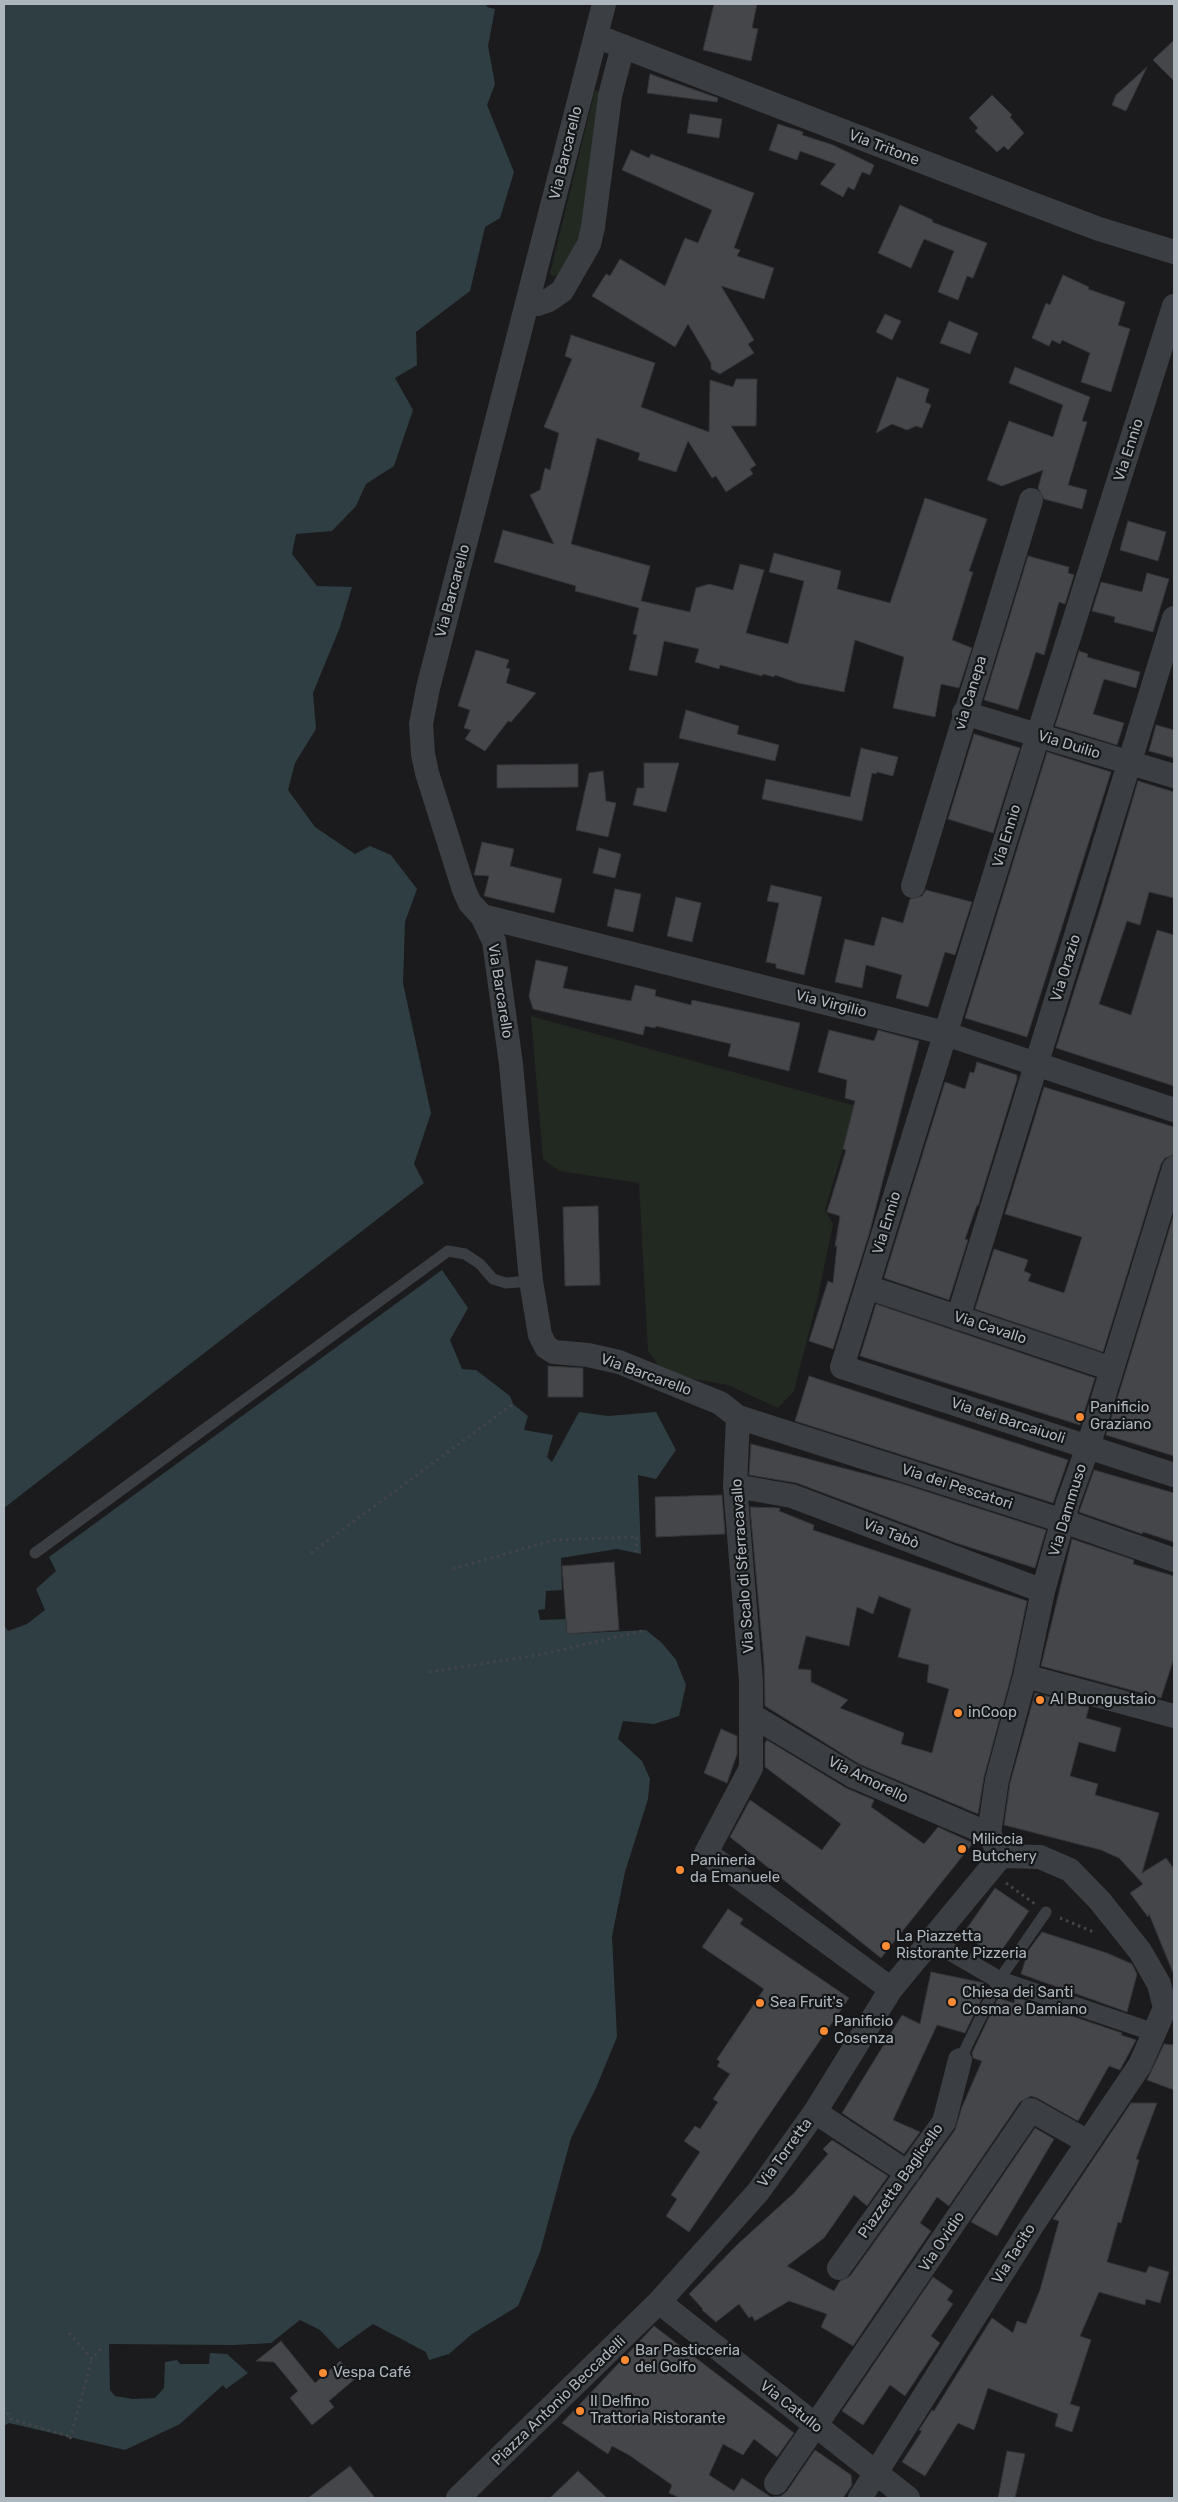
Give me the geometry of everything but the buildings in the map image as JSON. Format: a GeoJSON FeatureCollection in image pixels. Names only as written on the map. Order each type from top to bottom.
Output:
{"type":"FeatureCollection","features":[{"type":"Feature","properties":{"kind":"street","name":"Via Barcarello"},"geometry":{"type":"LineString","coordinates":[[604,4],[529,303],[428,688],[421,724],[423,754],[442,824],[465,894],[482,916],[494,941],[500,976],[531,1281],[540,1335],[546,1347],[554,1352],[588,1354],[619,1362],[720,1403],[738,1416]]}},
{"type":"Feature","properties":{"kind":"street","name":"Via Tritone"},"geometry":{"type":"LineString","coordinates":[[596,36],[921,163],[1098,229],[1174,252]]}},
{"type":"Feature","properties":{"kind":"street","name":"Via Barcarello"},"geometry":{"type":"LineString","coordinates":[[529,303],[549,300],[562,291],[588,244],[594,227],[610,96],[623,46]]}},
{"type":"Feature","properties":{"kind":"street","name":"Via Ennio"},"geometry":{"type":"LineString","coordinates":[[842,1367],[1038,735],[1174,306]]}},
{"type":"Feature","properties":{"kind":"street","name":"via Canepa"},"geometry":{"type":"LineString","coordinates":[[913,886],[964,713],[1031,500]]}},
{"type":"Feature","properties":{"kind":"street","name":"Via Orazio"},"geometry":{"type":"LineString","coordinates":[[958,1318],[1174,618]]}},
{"type":"Feature","properties":{"kind":"street","name":"Via Duilio"},"geometry":{"type":"LineString","coordinates":[[964,713],[1174,776]]}},
{"type":"Feature","properties":{"kind":"street","name":"Via Virgilio"},"geometry":{"type":"LineString","coordinates":[[482,916],[946,1034],[1174,1110]]}},
{"type":"Feature","properties":{"kind":"street","name":"Via Dammuso"},"geometry":{"type":"LineString","coordinates":[[989,1834],[997,1780],[1025,1676],[1043,1591],[1063,1521],[1088,1447],[1174,1168]]}},
{"type":"Feature","properties":{"kind":"street","name":"Via Cavallo"},"geometry":{"type":"LineString","coordinates":[[867,1287],[1112,1369]]}},
{"type":"Feature","properties":{"kind":"street","name":"Via dei Barcaiuoli"},"geometry":{"type":"LineString","coordinates":[[842,1367],[1174,1475]]}},
{"type":"Feature","properties":{"kind":"street","name":"Via Scalo di Sferracavallo"},"geometry":{"type":"LineString","coordinates":[[738,1416],[735,1486],[753,1716],[751,1768],[706,1852],[891,1989]]}},
{"type":"Feature","properties":{"kind":"street","name":"Via dei Pescatori"},"geometry":{"type":"LineString","coordinates":[[738,1416],[1063,1521],[1174,1560]]}},
{"type":"Feature","properties":{"kind":"street","name":"Via Tabò"},"geometry":{"type":"LineString","coordinates":[[735,1486],[792,1496],[1043,1591]]}},
{"type":"Feature","properties":{"kind":"street"},"geometry":{"type":"LineString","coordinates":[[1025,1676],[1174,1716]]}},
{"type":"Feature","properties":{"kind":"street","name":"Via Amorello"},"geometry":{"type":"LineString","coordinates":[[753,1716],[853,1776],[989,1834]]}},
{"type":"Feature","properties":{"kind":"street"},"geometry":{"type":"LineString","coordinates":[[989,1834],[995,1863],[1040,1857],[1070,1870],[1100,1901],[1140,1951],[1160,1984],[1170,2009]]}},
{"type":"Feature","properties":{"kind":"street","name":"Via Torretta"},"geometry":{"type":"LineString","coordinates":[[659,2302],[758,2192],[815,2112],[891,1989],[995,1863]]}},
{"type":"Feature","properties":{"kind":"street"},"geometry":{"type":"LineString","coordinates":[[930,1940],[999,1980],[1153,2032]]}},
{"type":"Feature","properties":{"kind":"street","name":"Via Tacito"},"geometry":{"type":"LineString","coordinates":[[860,2498],[1033,2224],[1140,2065],[1153,2032],[1170,2009]]}},
{"type":"Feature","properties":{"kind":"street","name":"Piazzetta Baglicello"},"geometry":{"type":"LineString","coordinates":[[839,2268],[944,2122],[960,2060]]}},
{"type":"Feature","properties":{"kind":"street","name":"Via Ovidio"},"geometry":{"type":"LineString","coordinates":[[816,2427],[1031,2110],[1088,2142]]}},
{"type":"Feature","properties":{"kind":"street"},"geometry":{"type":"LineString","coordinates":[[815,2112],[908,2173]]}},
{"type":"Feature","properties":{"kind":"street","name":"Via Catullo"},"geometry":{"type":"LineString","coordinates":[[659,2302],[875,2474],[908,2498]]}},
{"type":"Feature","properties":{"kind":"street","name":"Piazza Antonio Beccadelli"},"geometry":{"type":"LineString","coordinates":[[458,2498],[659,2302]]}},
{"type":"Feature","properties":{"kind":"street"},"geometry":{"type":"LineString","coordinates":[[776,2483],[816,2427]]}},
{"type":"Feature","properties":{"kind":"lane"},"geometry":{"type":"LineString","coordinates":[[34,1553],[448,1252],[465,1254],[480,1264],[493,1279],[506,1283],[531,1281]]}},
{"type":"Feature","properties":{"kind":"lane"},"geometry":{"type":"LineString","coordinates":[[960,2060],[999,1980],[1046,1912]]}},
{"type":"Feature","properties":{"kind":"path"},"geometry":{"type":"LineString","coordinates":[[311,1553],[513,1404]]}},
{"type":"Feature","properties":{"kind":"path"},"geometry":{"type":"LineString","coordinates":[[453,1569],[554,1540],[636,1537],[636,1552]]}},
{"type":"Feature","properties":{"kind":"path"},"geometry":{"type":"LineString","coordinates":[[429,1672],[540,1655],[646,1630]]}},
{"type":"Feature","properties":{"kind":"path"},"geometry":{"type":"LineString","coordinates":[[995,1863],[1046,1912],[1097,1933]]}},
{"type":"Feature","properties":{"kind":"path"},"geometry":{"type":"LineString","coordinates":[[68,2333],[92,2359]]}},
{"type":"Feature","properties":{"kind":"path"},"geometry":{"type":"LineString","coordinates":[[4,2407],[11,2419],[70,2438],[92,2359],[102,2347]]}},
{"type":"Feature","properties":{"kind":"shaded area"},"geometry":{"type":"Polygon","coordinates":[[[4,4],[486,4],[487,7],[495,9],[488,46],[495,84],[487,105],[514,172],[500,218],[485,227],[470,291],[416,332],[417,365],[395,378],[413,410],[394,466],[366,484],[356,506],[332,531],[296,534],[292,554],[317,586],[352,587],[340,627],[313,693],[316,729],[295,763],[288,790],[315,827],[355,854],[370,846],[391,855],[417,889],[405,922],[403,983],[431,1113],[414,1164],[424,1183],[4,1508],[4,4]]]}},
{"type":"Feature","properties":{"kind":"shaded area"},"geometry":{"type":"Polygon","coordinates":[[[595,90],[599,91],[582,226],[579,237],[558,275],[553,276],[550,273],[595,90]]]}},
{"type":"Feature","properties":{"kind":"shaded area"},"geometry":{"type":"Polygon","coordinates":[[[531,1016],[856,1106],[825,1210],[833,1224],[818,1297],[794,1391],[778,1408],[728,1385],[684,1377],[660,1368],[648,1351],[639,1183],[559,1171],[543,1159],[531,1016]]]}},
{"type":"Feature","properties":{"kind":"shaded area"},"geometry":{"type":"Polygon","coordinates":[[[442,1270],[468,1308],[450,1340],[462,1369],[476,1370],[510,1396],[513,1404],[528,1416],[524,1430],[553,1435],[547,1457],[552,1462],[579,1412],[608,1416],[656,1412],[676,1450],[656,1479],[638,1475],[641,1554],[617,1549],[561,1558],[562,1590],[546,1591],[545,1609],[538,1610],[540,1620],[566,1619],[567,1634],[646,1630],[662,1643],[676,1660],[686,1685],[679,1716],[654,1724],[623,1721],[618,1739],[642,1761],[650,1779],[648,1799],[625,1872],[612,1936],[617,2037],[596,2088],[571,2138],[540,2252],[518,2306],[472,2334],[449,2354],[429,2360],[426,2352],[373,2324],[338,2349],[320,2330],[300,2320],[271,2343],[234,2345],[109,2344],[110,2390],[115,2396],[133,2399],[155,2398],[164,2388],[165,2362],[177,2360],[180,2364],[209,2364],[210,2353],[227,2354],[248,2373],[226,2389],[223,2385],[180,2424],[125,2450],[9,2423],[4,2426],[4,1625],[8,1631],[27,1624],[45,1610],[36,1589],[56,1571],[49,1557],[442,1270]]]}},
{"type":"Feature","properties":{"kind":"place","name":"Panificio Graziano"},"geometry":{"type":"Point","coordinates":[1080,1417]}},
{"type":"Feature","properties":{"kind":"place","name":"Al Buongustaio"},"geometry":{"type":"Point","coordinates":[1040,1700]}},
{"type":"Feature","properties":{"kind":"place","name":"inCoop"},"geometry":{"type":"Point","coordinates":[958,1713]}},
{"type":"Feature","properties":{"kind":"place","name":"Miliccia Butchery"},"geometry":{"type":"Point","coordinates":[962,1849]}},
{"type":"Feature","properties":{"kind":"place","name":"Panineria da Emanuele"},"geometry":{"type":"Point","coordinates":[680,1870]}},
{"type":"Feature","properties":{"kind":"place","name":"La Piazzetta Ristorante Pizzeria"},"geometry":{"type":"Point","coordinates":[886,1946]}},
{"type":"Feature","properties":{"kind":"place","name":"Chiesa dei Santi Cosma e Damiano"},"geometry":{"type":"Point","coordinates":[952,2002]}},
{"type":"Feature","properties":{"kind":"place","name":"Sea Fruit's"},"geometry":{"type":"Point","coordinates":[760,2003]}},
{"type":"Feature","properties":{"kind":"place","name":"Panificio Cosenza"},"geometry":{"type":"Point","coordinates":[824,2031]}},
{"type":"Feature","properties":{"kind":"place","name":"Bar Pasticceria del Golfo"},"geometry":{"type":"Point","coordinates":[625,2360]}},
{"type":"Feature","properties":{"kind":"place","name":"Vespa Café"},"geometry":{"type":"Point","coordinates":[323,2373]}},
{"type":"Feature","properties":{"kind":"place","name":"Il Delfino Trattoria Ristorante"},"geometry":{"type":"Point","coordinates":[580,2411]}}]}
